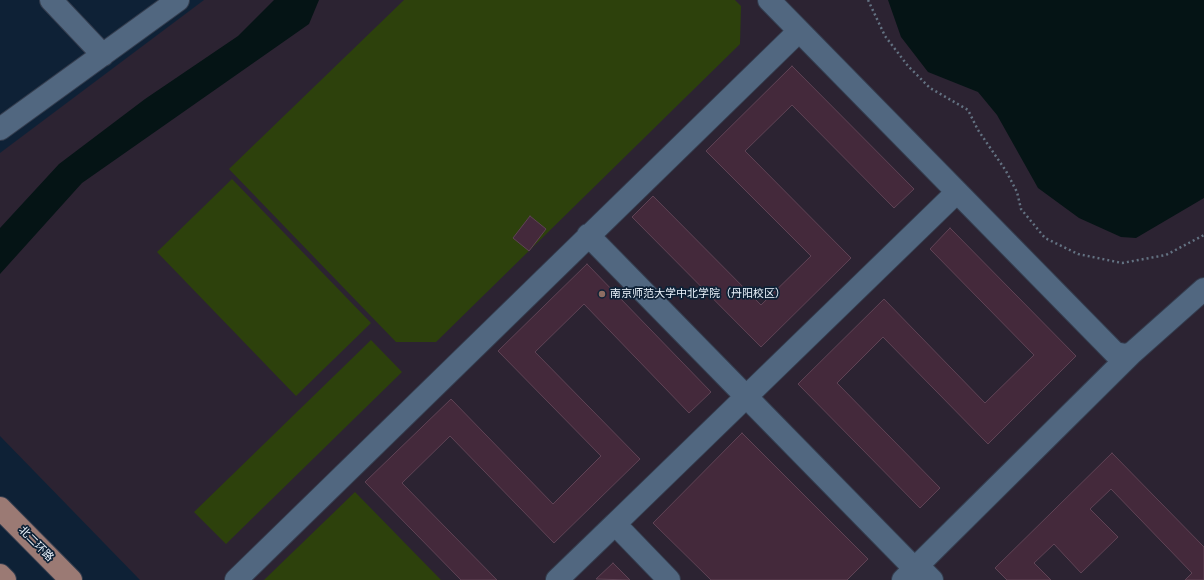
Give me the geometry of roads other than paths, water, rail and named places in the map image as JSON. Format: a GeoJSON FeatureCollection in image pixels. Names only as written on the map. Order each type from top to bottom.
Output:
{"type":"FeatureCollection","features":[{"type":"Feature","properties":{"kind":"main road","name":"北二环路"},"geometry":{"type":"LineString","coordinates":[[0,508],[71,580]]}},
{"type":"Feature","properties":{"kind":"main road"},"geometry":{"type":"LineString","coordinates":[[0,575],[5,580]]}},
{"type":"Feature","properties":{"kind":"street"},"geometry":{"type":"LineString","coordinates":[[51,0],[103,55]]}},
{"type":"Feature","properties":{"kind":"street"},"geometry":{"type":"LineString","coordinates":[[0,129],[178,0]]}},
{"type":"Feature","properties":{"kind":"street"},"geometry":{"type":"LineString","coordinates":[[769,0],[1116,353],[1125,355],[1132,353]]}},
{"type":"Feature","properties":{"kind":"street"},"geometry":{"type":"LineString","coordinates":[[236,580],[588,235],[799,31]]}},
{"type":"Feature","properties":{"kind":"street"},"geometry":{"type":"LineString","coordinates":[[557,580],[957,192]]}},
{"type":"Feature","properties":{"kind":"street"},"geometry":{"type":"LineString","coordinates":[[588,235],[746,396],[917,574],[1132,353],[1204,289]]}},
{"type":"Feature","properties":{"kind":"street"},"geometry":{"type":"LineString","coordinates":[[615,524],[669,580]]}},
{"type":"Feature","properties":{"kind":"place","name":"南京师范大学中北学院（丹阳校区）"},"geometry":{"type":"Point","coordinates":[602,294]}}]}
